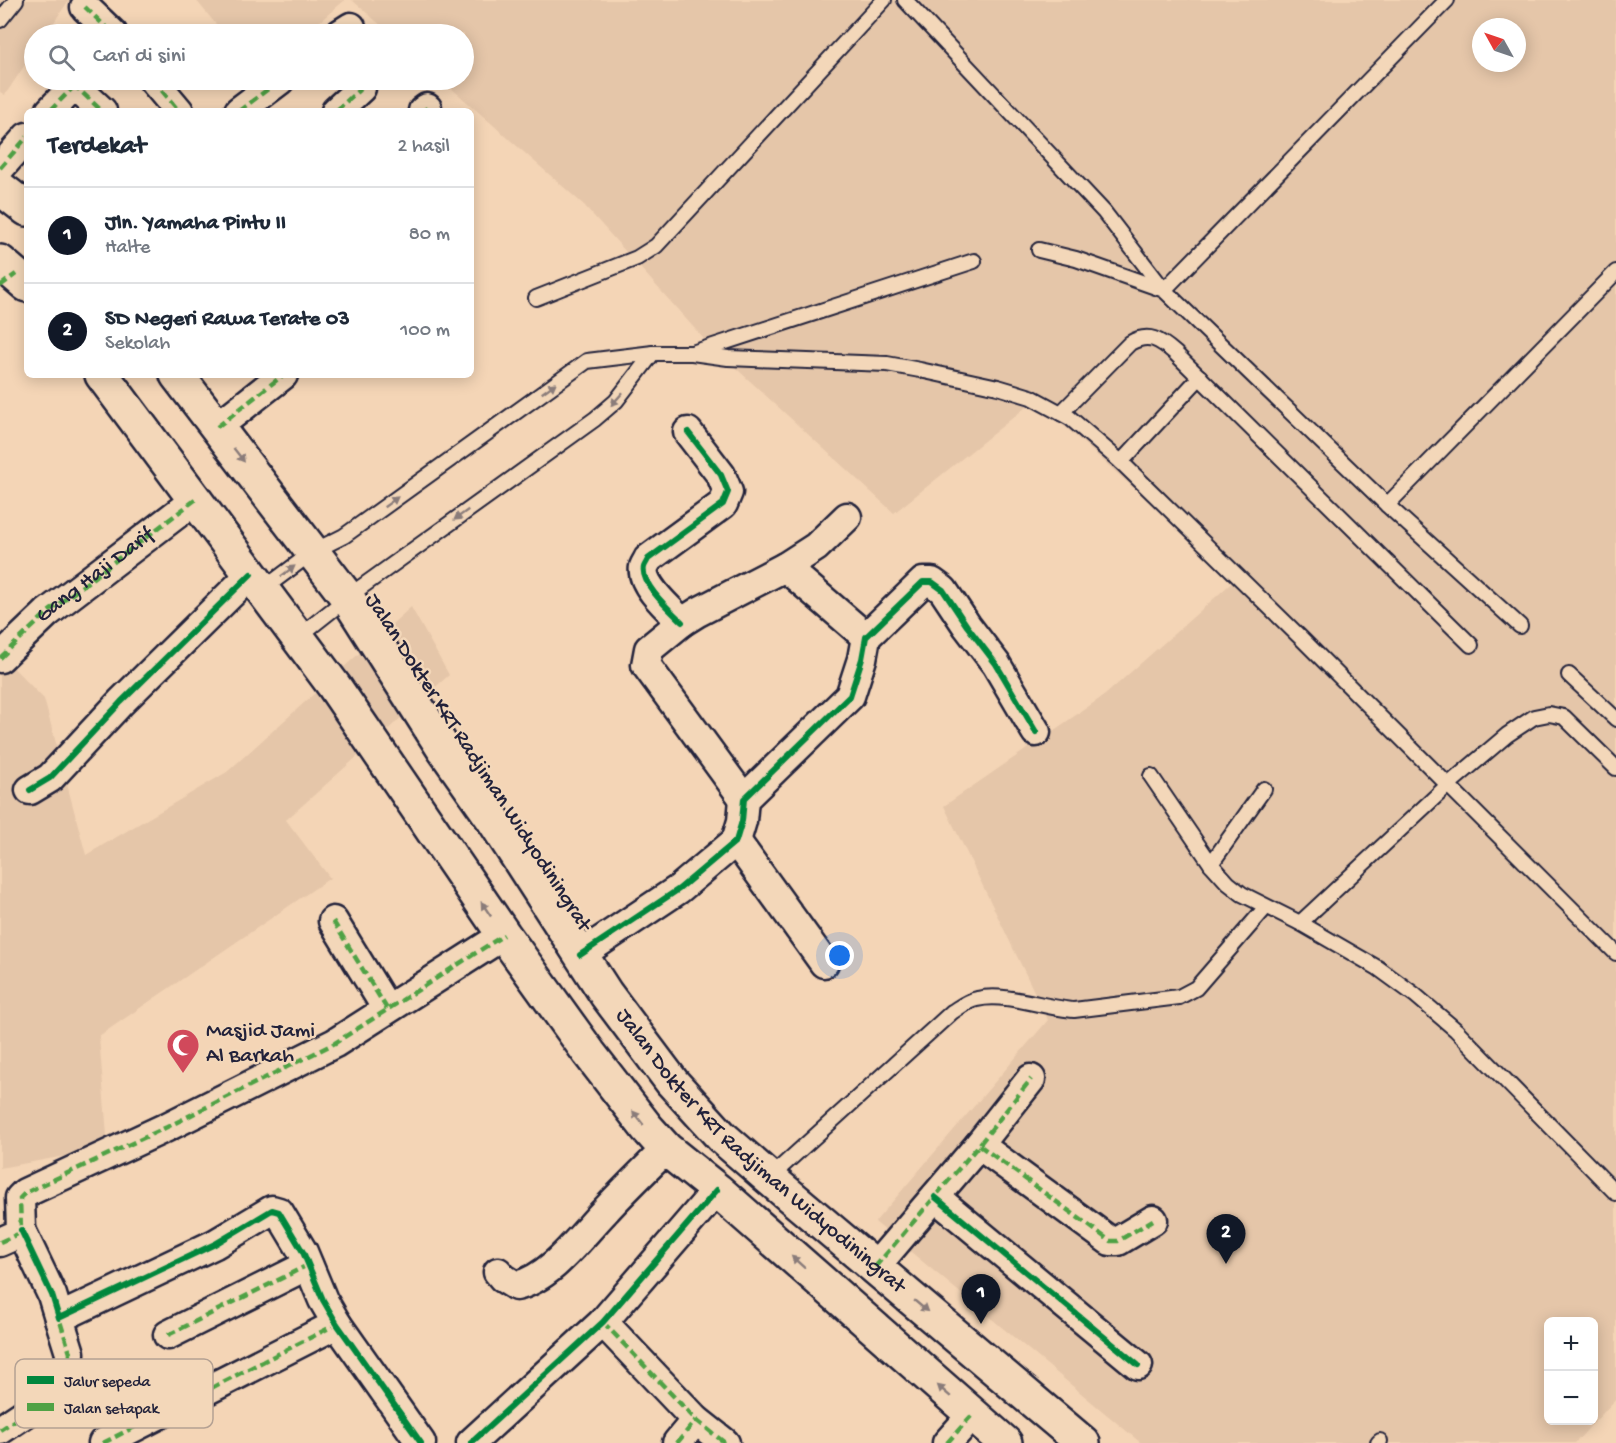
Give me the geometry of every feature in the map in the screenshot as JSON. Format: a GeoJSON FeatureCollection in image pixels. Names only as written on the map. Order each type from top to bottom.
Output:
{"type":"FeatureCollection","features":[{"type":"Feature","properties":{"kind":"main road"},"geometry":{"type":"LineString","coordinates":[[0,188],[24,207]]}},
{"type":"Feature","properties":{"kind":"main road"},"geometry":{"type":"LineString","coordinates":[[104,378],[298,637],[504,935],[611,1084],[647,1128],[666,1149],[717,1190],[1005,1443]]}},
{"type":"Feature","properties":{"kind":"main road","name":"Jalan Dokter KRT Radjiman Widyodiningrat"},"geometry":{"type":"LineString","coordinates":[[179,378],[347,597],[606,994],[672,1082],[722,1137],[1083,1443]]}},
{"type":"Feature","properties":{"kind":"street"},"geometry":{"type":"LineString","coordinates":[[86,7],[103,24]]}},
{"type":"Feature","properties":{"kind":"street"},"geometry":{"type":"LineString","coordinates":[[53,108],[69,90]]}},
{"type":"Feature","properties":{"kind":"street"},"geometry":{"type":"LineString","coordinates":[[83,90],[99,108]]}},
{"type":"Feature","properties":{"kind":"street"},"geometry":{"type":"LineString","coordinates":[[161,90],[176,108]]}},
{"type":"Feature","properties":{"kind":"street"},"geometry":{"type":"LineString","coordinates":[[245,108],[267,90]]}},
{"type":"Feature","properties":{"kind":"street"},"geometry":{"type":"LineString","coordinates":[[339,108],[359,90]]}},
{"type":"Feature","properties":{"kind":"street"},"geometry":{"type":"LineString","coordinates":[[0,168],[24,140]]}},
{"type":"Feature","properties":{"kind":"street"},"geometry":{"type":"LineString","coordinates":[[217,427],[279,378]]}},
{"type":"Feature","properties":{"kind":"street"},"geometry":{"type":"LineString","coordinates":[[682,622],[665,606],[645,580],[643,568],[648,559],[723,504],[728,492],[721,475],[688,432]]}},
{"type":"Feature","properties":{"kind":"street","name":"Gang Haji Darif"},"geometry":{"type":"LineString","coordinates":[[0,658],[47,614],[195,500]]}},
{"type":"Feature","properties":{"kind":"street"},"geometry":{"type":"LineString","coordinates":[[744,799],[646,665],[649,649],[682,622],[785,567],[816,547],[847,517]]}},
{"type":"Feature","properties":{"kind":"street"},"geometry":{"type":"LineString","coordinates":[[785,567],[866,637]]}},
{"type":"Feature","properties":{"kind":"street"},"geometry":{"type":"LineString","coordinates":[[30,790],[50,778],[136,687],[256,582]]}},
{"type":"Feature","properties":{"kind":"street"},"geometry":{"type":"LineString","coordinates":[[580,955],[679,889],[736,841],[742,821],[744,799],[850,696],[862,659],[866,637],[923,582],[932,582],[943,590],[966,626],[996,664],[1036,732]]}},
{"type":"Feature","properties":{"kind":"street"},"geometry":{"type":"LineString","coordinates":[[736,841],[824,963]]}},
{"type":"Feature","properties":{"kind":"street"},"geometry":{"type":"LineString","coordinates":[[333,921],[387,1009]]}},
{"type":"Feature","properties":{"kind":"street"},"geometry":{"type":"LineString","coordinates":[[70,1359],[70,1353],[52,1295],[11,1236],[20,1198],[25,1193],[167,1127],[335,1043],[504,935]]}},
{"type":"Feature","properties":{"kind":"street"},"geometry":{"type":"LineString","coordinates":[[875,1267],[979,1145],[1031,1079]]}},
{"type":"Feature","properties":{"kind":"street"},"geometry":{"type":"LineString","coordinates":[[979,1145],[1110,1241],[1118,1240],[1153,1220]]}},
{"type":"Feature","properties":{"kind":"street"},"geometry":{"type":"LineString","coordinates":[[498,1272],[516,1286],[525,1284],[557,1263],[604,1211],[666,1149]]}},
{"type":"Feature","properties":{"kind":"street"},"geometry":{"type":"LineString","coordinates":[[471,1443],[603,1322],[717,1190]]}},
{"type":"Feature","properties":{"kind":"street"},"geometry":{"type":"LineString","coordinates":[[935,1197],[1138,1365]]}},
{"type":"Feature","properties":{"kind":"street"},"geometry":{"type":"LineString","coordinates":[[59,1318],[215,1244],[272,1210],[279,1212],[337,1324],[421,1443]]}},
{"type":"Feature","properties":{"kind":"street"},"geometry":{"type":"LineString","coordinates":[[168,1335],[308,1265]]}},
{"type":"Feature","properties":{"kind":"street"},"geometry":{"type":"LineString","coordinates":[[603,1322],[696,1420],[725,1443]]}},
{"type":"Feature","properties":{"kind":"street"},"geometry":{"type":"LineString","coordinates":[[213,1387],[337,1324]]}},
{"type":"Feature","properties":{"kind":"street"},"geometry":{"type":"LineString","coordinates":[[947,1443],[972,1415]]}},
{"type":"Feature","properties":{"kind":"street"},"geometry":{"type":"LineString","coordinates":[[0,1430],[15,1420]]}},
{"type":"Feature","properties":{"kind":"street"},"geometry":{"type":"LineString","coordinates":[[677,1443],[696,1420]]}},
{"type":"Feature","properties":{"kind":"street"},"geometry":{"type":"LineString","coordinates":[[103,1443],[132,1428]]}},
{"type":"Feature","properties":{"kind":"lane"},"geometry":{"type":"LineString","coordinates":[[0,20],[16,0]]}},
{"type":"Feature","properties":{"kind":"lane"},"geometry":{"type":"LineString","coordinates":[[536,298],[637,258],[656,246],[884,0]]}},
{"type":"Feature","properties":{"kind":"lane"},"geometry":{"type":"LineString","coordinates":[[905,0],[1104,212],[1164,290],[1387,505],[1520,626]]}},
{"type":"Feature","properties":{"kind":"lane"},"geometry":{"type":"LineString","coordinates":[[1164,290],[1447,0]]}},
{"type":"Feature","properties":{"kind":"lane"},"geometry":{"type":"LineString","coordinates":[[1039,250],[1076,259],[1164,290]]}},
{"type":"Feature","properties":{"kind":"lane"},"geometry":{"type":"LineString","coordinates":[[693,353],[974,261]]}},
{"type":"Feature","properties":{"kind":"lane"},"geometry":{"type":"LineString","coordinates":[[1387,505],[1616,272]]}},
{"type":"Feature","properties":{"kind":"lane"},"geometry":{"type":"LineString","coordinates":[[1061,413],[1123,349],[1136,339],[1151,337],[1160,340],[1471,645]]}},
{"type":"Feature","properties":{"kind":"lane"},"geometry":{"type":"LineString","coordinates":[[298,637],[347,597],[595,419],[616,401],[653,353]]}},
{"type":"Feature","properties":{"kind":"lane"},"geometry":{"type":"LineString","coordinates":[[256,582],[344,536],[587,361],[653,353],[693,353],[728,358],[887,364],[998,387],[1031,397],[1070,418],[1121,462],[1302,639],[1616,953]]}},
{"type":"Feature","properties":{"kind":"lane"},"geometry":{"type":"LineString","coordinates":[[1121,462],[1200,377]]}},
{"type":"Feature","properties":{"kind":"lane"},"geometry":{"type":"LineString","coordinates":[[1569,675],[1616,719]]}},
{"type":"Feature","properties":{"kind":"lane"},"geometry":{"type":"LineString","coordinates":[[1300,923],[1448,785],[1507,735],[1534,717],[1549,714],[1564,717],[1616,768]]}},
{"type":"Feature","properties":{"kind":"lane"},"geometry":{"type":"LineString","coordinates":[[1151,777],[1211,864],[1228,883],[1242,894],[1300,923],[1378,968],[1423,1002],[1456,1030],[1616,1192]]}},
{"type":"Feature","properties":{"kind":"lane"},"geometry":{"type":"LineString","coordinates":[[1211,864],[1264,789]]}},
{"type":"Feature","properties":{"kind":"lane"},"geometry":{"type":"LineString","coordinates":[[769,1178],[952,1012],[967,1002],[978,998],[1000,998],[1074,1010],[1179,997],[1196,988],[1266,907]]}},
{"type":"Feature","properties":{"kind":"shaded area"},"geometry":{"type":"Polygon","coordinates":[[[0,0],[69,0],[53,24],[24,24],[24,66],[5,95],[0,92],[0,0]]]}},
{"type":"Feature","properties":{"kind":"shaded area"},"geometry":{"type":"Polygon","coordinates":[[[196,0],[345,0],[317,24],[216,24],[196,0]]]}},
{"type":"Feature","properties":{"kind":"shaded area"},"geometry":{"type":"Polygon","coordinates":[[[352,0],[1616,0],[1616,1399],[1598,1418],[1598,1317],[1544,1317],[1544,1425],[1592,1425],[1575,1443],[1141,1443],[875,1222],[1048,1020],[944,806],[1105,695],[1236,579],[1035,400],[894,513],[704,339],[584,205],[453,90],[474,90],[474,24],[380,24],[352,0]]]}},
{"type":"Feature","properties":{"kind":"shaded area"},"geometry":{"type":"Polygon","coordinates":[[[411,607],[449,675],[286,820],[330,878],[99,1036],[108,1148],[0,1168],[0,654],[44,699],[86,855],[227,772],[411,607]]]}},
{"type":"Feature","properties":{"kind":"marked path"},"geometry":{"type":"LineString","coordinates":[[85,7],[103,24]]}},
{"type":"Feature","properties":{"kind":"marked path"},"geometry":{"type":"LineString","coordinates":[[53,108],[70,90]]}},
{"type":"Feature","properties":{"kind":"marked path"},"geometry":{"type":"LineString","coordinates":[[79,90],[99,108]]}},
{"type":"Feature","properties":{"kind":"marked path"},"geometry":{"type":"LineString","coordinates":[[161,90],[176,108]]}},
{"type":"Feature","properties":{"kind":"marked path"},"geometry":{"type":"LineString","coordinates":[[243,108],[267,90]]}},
{"type":"Feature","properties":{"kind":"marked path"},"geometry":{"type":"LineString","coordinates":[[339,108],[359,90]]}},
{"type":"Feature","properties":{"kind":"marked path"},"geometry":{"type":"LineString","coordinates":[[0,168],[24,140]]}},
{"type":"Feature","properties":{"kind":"marked path"},"geometry":{"type":"LineString","coordinates":[[0,286],[16,274]]}},
{"type":"Feature","properties":{"kind":"marked path"},"geometry":{"type":"LineString","coordinates":[[217,427],[279,378]]}},
{"type":"Feature","properties":{"kind":"marked path"},"geometry":{"type":"LineString","coordinates":[[0,658],[47,613],[195,500]]}},
{"type":"Feature","properties":{"kind":"marked path"},"geometry":{"type":"LineString","coordinates":[[333,921],[387,1009]]}},
{"type":"Feature","properties":{"kind":"marked path"},"geometry":{"type":"LineString","coordinates":[[0,1242],[18,1234],[21,1230],[20,1198],[25,1193],[167,1127],[335,1043],[504,935]]}},
{"type":"Feature","properties":{"kind":"marked path"},"geometry":{"type":"LineString","coordinates":[[875,1267],[979,1145],[1031,1079]]}},
{"type":"Feature","properties":{"kind":"marked path"},"geometry":{"type":"LineString","coordinates":[[979,1145],[1110,1241],[1118,1241],[1153,1220]]}},
{"type":"Feature","properties":{"kind":"marked path"},"geometry":{"type":"LineString","coordinates":[[168,1335],[308,1265]]}},
{"type":"Feature","properties":{"kind":"marked path"},"geometry":{"type":"LineString","coordinates":[[59,1318],[70,1353],[70,1359]]}},
{"type":"Feature","properties":{"kind":"marked path"},"geometry":{"type":"LineString","coordinates":[[603,1322],[696,1420],[725,1443]]}},
{"type":"Feature","properties":{"kind":"marked path"},"geometry":{"type":"LineString","coordinates":[[213,1387],[337,1324]]}},
{"type":"Feature","properties":{"kind":"marked path"},"geometry":{"type":"LineString","coordinates":[[947,1443],[972,1415]]}},
{"type":"Feature","properties":{"kind":"marked path"},"geometry":{"type":"LineString","coordinates":[[0,1430],[15,1420]]}},
{"type":"Feature","properties":{"kind":"marked path"},"geometry":{"type":"LineString","coordinates":[[677,1443],[696,1420]]}},
{"type":"Feature","properties":{"kind":"marked path"},"geometry":{"type":"LineString","coordinates":[[103,1443],[132,1428]]}},
{"type":"Feature","properties":{"kind":"cycle path"},"geometry":{"type":"LineString","coordinates":[[682,622],[651,589],[644,574],[644,567],[648,559],[723,504],[728,492],[721,475],[688,432]]}},
{"type":"Feature","properties":{"kind":"cycle path"},"geometry":{"type":"LineString","coordinates":[[30,790],[50,778],[121,702],[251,574]]}},
{"type":"Feature","properties":{"kind":"cycle path"},"geometry":{"type":"LineString","coordinates":[[580,955],[679,889],[736,841],[742,821],[744,799],[850,696],[862,659],[866,637],[923,582],[932,582],[943,590],[996,664],[1036,732]]}},
{"type":"Feature","properties":{"kind":"cycle path"},"geometry":{"type":"LineString","coordinates":[[471,1443],[603,1322],[717,1190]]}},
{"type":"Feature","properties":{"kind":"cycle path"},"geometry":{"type":"LineString","coordinates":[[935,1197],[1138,1365]]}},
{"type":"Feature","properties":{"kind":"cycle path"},"geometry":{"type":"LineString","coordinates":[[21,1230],[52,1295],[59,1318],[215,1244],[272,1210],[279,1212],[303,1252],[323,1300],[337,1324],[421,1443]]}},
{"type":"Feature","properties":{"kind":"place","name":"Masjid Jami Al Barkah"},"geometry":{"type":"Point","coordinates":[183,1074]}},
{"type":"Feature","properties":{"kind":"place","name":"SD Negeri Rawa Terate 03"},"geometry":{"type":"Point","coordinates":[1226,1264]}},
{"type":"Feature","properties":{"kind":"place","name":"Jln. Yamaha Pintu II"},"geometry":{"type":"Point","coordinates":[981,1324]}}]}
